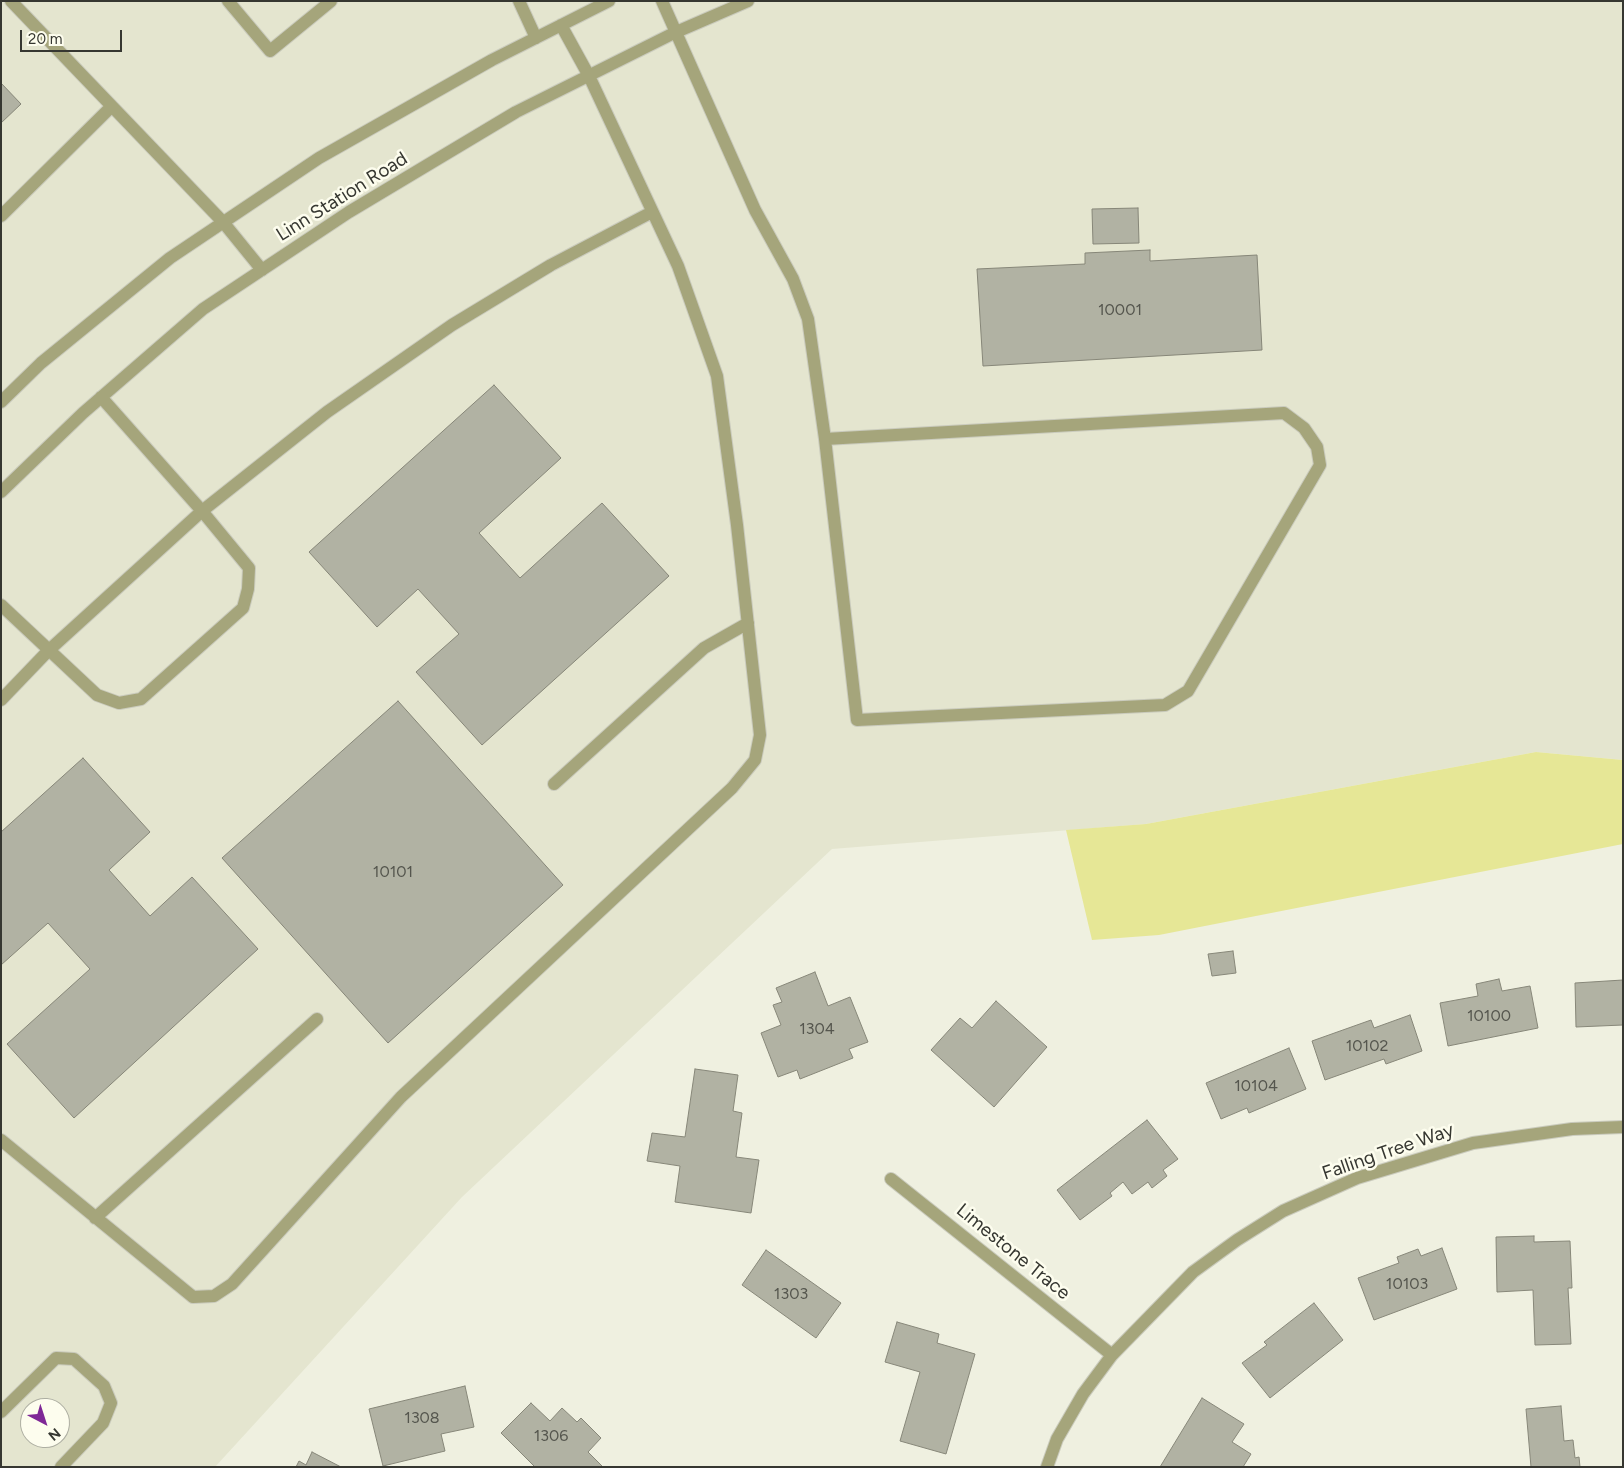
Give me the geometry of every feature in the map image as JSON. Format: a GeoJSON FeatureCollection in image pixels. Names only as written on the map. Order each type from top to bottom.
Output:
{"type":"FeatureCollection","features":[{"type":"Feature","properties":{"kind":"street"},"geometry":{"type":"LineString","coordinates":[[11,1],[111,107],[224,222],[262,270]]}},
{"type":"Feature","properties":{"kind":"street"},"geometry":{"type":"LineString","coordinates":[[228,1],[270,51],[331,1]]}},
{"type":"Feature","properties":{"kind":"street"},"geometry":{"type":"LineString","coordinates":[[519,1],[536,38]]}},
{"type":"Feature","properties":{"kind":"street"},"geometry":{"type":"LineString","coordinates":[[1,402],[41,364],[170,258],[319,158],[492,60],[609,1]]}},
{"type":"Feature","properties":{"kind":"street"},"geometry":{"type":"LineString","coordinates":[[662,1],[674,33],[755,210],[793,280],[808,318],[825,439],[857,720],[1165,706],[1188,691],[1320,465],[1317,447],[1304,428],[1284,413],[825,439]]}},
{"type":"Feature","properties":{"kind":"street","name":"Linn Station Road"},"geometry":{"type":"LineString","coordinates":[[1,492],[101,397],[204,309],[348,212],[500,122],[674,33],[748,1]]}},
{"type":"Feature","properties":{"kind":"street"},"geometry":{"type":"LineString","coordinates":[[1,1140],[193,1297],[214,1296],[232,1284],[401,1097],[732,788],[755,760],[760,735],[737,525],[717,376],[678,266],[588,76],[561,25]]}},
{"type":"Feature","properties":{"kind":"street"},"geometry":{"type":"LineString","coordinates":[[1,216],[111,107]]}},
{"type":"Feature","properties":{"kind":"street"},"geometry":{"type":"LineString","coordinates":[[1,700],[48,651],[202,511],[327,412],[452,325],[551,265],[652,212]]}},
{"type":"Feature","properties":{"kind":"street"},"geometry":{"type":"LineString","coordinates":[[1,605],[97,695],[119,703],[141,699],[242,608],[248,589],[249,568],[202,511],[101,397]]}},
{"type":"Feature","properties":{"kind":"street"},"geometry":{"type":"LineString","coordinates":[[554,784],[704,648],[748,623]]}},
{"type":"Feature","properties":{"kind":"street"},"geometry":{"type":"LineString","coordinates":[[95,1218],[317,1019]]}},
{"type":"Feature","properties":{"kind":"street","name":"Falling Tree Way"},"geometry":{"type":"LineString","coordinates":[[1046,1467],[1058,1439],[1083,1394],[1112,1355],[1193,1272],[1236,1240],[1283,1211],[1357,1178],[1473,1143],[1572,1129],[1623,1127]]}},
{"type":"Feature","properties":{"kind":"street","name":"Limestone Trace"},"geometry":{"type":"LineString","coordinates":[[891,1179],[1112,1355]]}},
{"type":"Feature","properties":{"kind":"street"},"geometry":{"type":"LineString","coordinates":[[1,1412],[56,1358],[74,1359],[104,1386],[111,1403],[103,1424],[61,1467]]}},
{"type":"Feature","properties":{"kind":"shaded area"},"geometry":{"type":"Polygon","coordinates":[[[1,1],[1623,1],[1623,760],[1536,752],[1146,824],[832,849],[462,1197],[215,1467],[1,1467],[1,1]]]}},
{"type":"Feature","properties":{"kind":"green space"},"geometry":{"type":"Polygon","coordinates":[[[1536,752],[1623,760],[1623,844],[1159,935],[1092,940],[1066,830],[1146,824],[1536,752]]]}},
{"type":"Feature","properties":{"kind":"building"},"geometry":{"type":"Polygon","coordinates":[[[1,83],[21,104],[1,123],[1,83]]]}},
{"type":"Feature","properties":{"kind":"building"},"geometry":{"type":"Polygon","coordinates":[[[1138,208],[1139,243],[1093,244],[1092,209],[1138,208]]]}},
{"type":"Feature","properties":{"kind":"building"},"geometry":{"type":"Polygon","coordinates":[[[1150,250],[1150,261],[1257,255],[1262,350],[983,366],[977,269],[1085,264],[1085,253],[1150,250]]]}},
{"type":"Feature","properties":{"kind":"building"},"geometry":{"type":"Polygon","coordinates":[[[494,385],[561,458],[479,533],[520,578],[602,503],[669,576],[482,745],[416,672],[459,634],[418,589],[377,627],[309,552],[494,385]]]}},
{"type":"Feature","properties":{"kind":"building"},"geometry":{"type":"Polygon","coordinates":[[[398,701],[563,885],[388,1043],[222,858],[398,701]]]}},
{"type":"Feature","properties":{"kind":"building"},"geometry":{"type":"Polygon","coordinates":[[[83,758],[150,832],[109,870],[150,916],[192,877],[258,949],[74,1118],[7,1044],[90,969],[48,923],[1,965],[1,832],[83,758]]]}},
{"type":"Feature","properties":{"kind":"building"},"geometry":{"type":"Polygon","coordinates":[[[1233,951],[1236,973],[1212,976],[1208,954],[1233,951]]]}},
{"type":"Feature","properties":{"kind":"building"},"geometry":{"type":"Polygon","coordinates":[[[815,972],[828,1006],[850,997],[868,1042],[849,1049],[853,1058],[800,1079],[797,1070],[778,1077],[761,1033],[781,1025],[773,1005],[782,1002],[776,988],[815,972]]]}},
{"type":"Feature","properties":{"kind":"building"},"geometry":{"type":"Polygon","coordinates":[[[1499,979],[1502,991],[1530,986],[1538,1028],[1448,1046],[1440,1003],[1478,996],[1476,984],[1499,979]]]}},
{"type":"Feature","properties":{"kind":"building"},"geometry":{"type":"Polygon","coordinates":[[[1623,980],[1623,1025],[1576,1027],[1575,983],[1623,980]]]}},
{"type":"Feature","properties":{"kind":"building"},"geometry":{"type":"Polygon","coordinates":[[[996,1001],[1047,1047],[994,1107],[931,1050],[960,1018],[972,1028],[996,1001]]]}},
{"type":"Feature","properties":{"kind":"building"},"geometry":{"type":"Polygon","coordinates":[[[1410,1015],[1422,1051],[1386,1064],[1384,1059],[1325,1080],[1312,1041],[1371,1020],[1374,1028],[1410,1015]]]}},
{"type":"Feature","properties":{"kind":"building"},"geometry":{"type":"Polygon","coordinates":[[[1289,1048],[1306,1089],[1249,1113],[1247,1108],[1221,1119],[1206,1083],[1289,1048]]]}},
{"type":"Feature","properties":{"kind":"building"},"geometry":{"type":"Polygon","coordinates":[[[695,1069],[738,1075],[733,1111],[742,1113],[736,1157],[759,1160],[751,1213],[675,1202],[680,1166],[647,1161],[652,1133],[685,1137],[695,1069]]]}},
{"type":"Feature","properties":{"kind":"building"},"geometry":{"type":"Polygon","coordinates":[[[1147,1120],[1178,1159],[1163,1170],[1167,1176],[1152,1188],[1148,1182],[1132,1194],[1123,1182],[1110,1193],[1112,1196],[1080,1220],[1057,1190],[1147,1120]]]}},
{"type":"Feature","properties":{"kind":"building"},"geometry":{"type":"Polygon","coordinates":[[[1534,1236],[1534,1242],[1570,1241],[1572,1288],[1568,1288],[1571,1344],[1535,1345],[1533,1290],[1497,1292],[1496,1237],[1534,1236]]]}},
{"type":"Feature","properties":{"kind":"building"},"geometry":{"type":"Polygon","coordinates":[[[1442,1248],[1457,1289],[1374,1320],[1358,1278],[1399,1263],[1397,1257],[1418,1249],[1421,1256],[1442,1248]]]}},
{"type":"Feature","properties":{"kind":"building"},"geometry":{"type":"Polygon","coordinates":[[[766,1250],[841,1303],[816,1338],[742,1285],[766,1250]]]}},
{"type":"Feature","properties":{"kind":"building"},"geometry":{"type":"Polygon","coordinates":[[[1314,1303],[1343,1340],[1270,1398],[1242,1363],[1267,1345],[1264,1342],[1314,1303]]]}},
{"type":"Feature","properties":{"kind":"building"},"geometry":{"type":"Polygon","coordinates":[[[897,1322],[939,1334],[937,1343],[975,1354],[946,1454],[900,1441],[920,1372],[885,1362],[897,1322]]]}},
{"type":"Feature","properties":{"kind":"building"},"geometry":{"type":"Polygon","coordinates":[[[465,1386],[474,1427],[441,1434],[445,1451],[383,1466],[369,1409],[465,1386]]]}},
{"type":"Feature","properties":{"kind":"building"},"geometry":{"type":"Polygon","coordinates":[[[1202,1398],[1244,1424],[1232,1442],[1251,1454],[1243,1467],[1160,1467],[1202,1398]]]}},
{"type":"Feature","properties":{"kind":"building"},"geometry":{"type":"Polygon","coordinates":[[[531,1403],[550,1421],[562,1408],[577,1422],[581,1418],[601,1438],[588,1452],[603,1467],[535,1467],[501,1433],[531,1403]]]}},
{"type":"Feature","properties":{"kind":"building"},"geometry":{"type":"Polygon","coordinates":[[[1561,1406],[1564,1441],[1573,1440],[1575,1458],[1579,1457],[1580,1467],[1531,1467],[1526,1409],[1561,1406]]]}},
{"type":"Feature","properties":{"kind":"building"},"geometry":{"type":"Polygon","coordinates":[[[312,1452],[341,1467],[296,1467],[299,1461],[306,1465],[312,1452]]]}}]}
